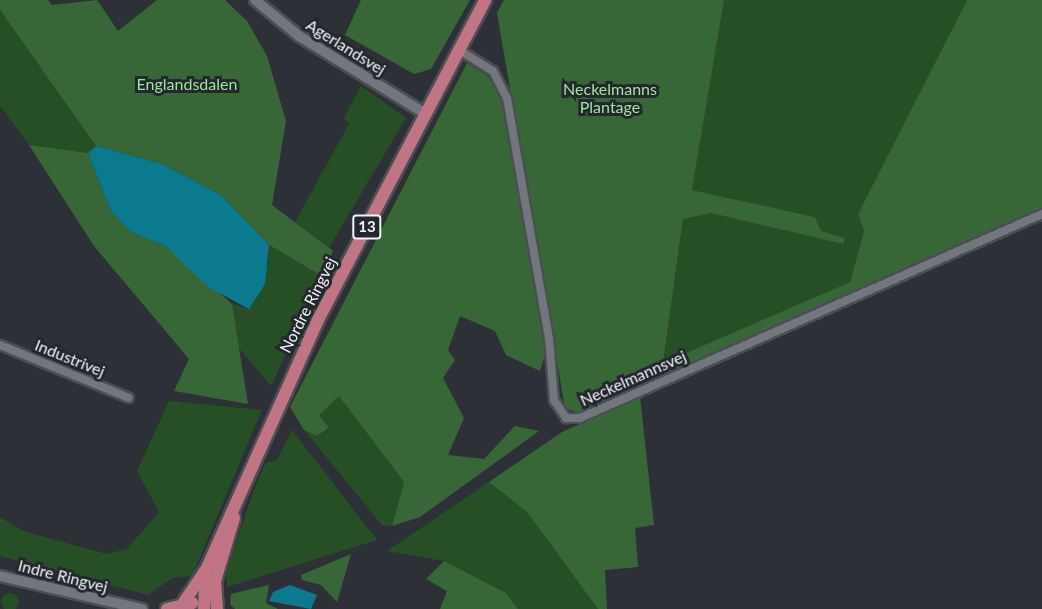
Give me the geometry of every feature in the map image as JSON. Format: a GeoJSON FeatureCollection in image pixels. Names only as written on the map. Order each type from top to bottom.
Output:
{"type":"FeatureCollection","features":[{"type":"Feature","properties":{"kind":"main road","name":"Nordre Ringvej"},"geometry":{"type":"LineString","coordinates":[[184,602],[207,568],[252,457],[485,0]]}},
{"type":"Feature","properties":{"kind":"main road","name":"13"},"geometry":{"type":"LineString","coordinates":[[217,609],[215,581],[252,457]]}},
{"type":"Feature","properties":{"kind":"main road","name":"Nordre Ringvej"},"geometry":{"type":"LineString","coordinates":[[204,609],[207,568]]}},
{"type":"Feature","properties":{"kind":"main road"},"geometry":{"type":"LineString","coordinates":[[167,609],[184,602],[204,609]]}},
{"type":"Feature","properties":{"kind":"street","name":"Agerlandsvej"},"geometry":{"type":"LineString","coordinates":[[255,0],[299,36],[426,114]]}},
{"type":"Feature","properties":{"kind":"street","name":"Neckelmannsvej"},"geometry":{"type":"LineString","coordinates":[[459,50],[493,71],[507,98],[549,338],[554,400],[566,418],[580,418],[1042,214]]}},
{"type":"Feature","properties":{"kind":"street","name":"Industrivej"},"geometry":{"type":"LineString","coordinates":[[0,345],[129,398]]}},
{"type":"Feature","properties":{"kind":"street","name":"Indre Ringvej"},"geometry":{"type":"LineString","coordinates":[[0,576],[121,607],[142,609]]}},
{"type":"Feature","properties":{"kind":"green space","name":"Englandsdalen"},"geometry":{"type":"Polygon","coordinates":[[[0,0],[48,0],[52,5],[97,0],[118,31],[157,0],[225,0],[247,21],[267,56],[286,121],[272,205],[333,251],[322,276],[269,245],[221,195],[162,164],[96,146],[0,10],[0,0]]]}},
{"type":"Feature","properties":{"kind":"green space"},"geometry":{"type":"Polygon","coordinates":[[[361,0],[470,0],[431,69],[414,74],[345,35],[361,0]]]}},
{"type":"Feature","properties":{"kind":"green space","name":"Neckelmanns Plantage"},"geometry":{"type":"Polygon","coordinates":[[[504,0],[724,0],[692,190],[815,217],[821,231],[845,238],[843,244],[711,213],[683,219],[663,363],[850,282],[864,231],[858,214],[967,0],[1042,0],[1042,211],[578,413],[565,408],[497,13],[504,0]]]}},
{"type":"Feature","properties":{"kind":"green space"},"geometry":{"type":"Polygon","coordinates":[[[724,0],[967,0],[858,214],[864,231],[850,282],[663,363],[683,219],[711,213],[843,244],[845,238],[821,231],[815,217],[692,190],[724,0]]]}},
{"type":"Feature","properties":{"kind":"green space"},"geometry":{"type":"Polygon","coordinates":[[[0,10],[96,146],[88,153],[29,145],[0,106],[0,10]]]}},
{"type":"Feature","properties":{"kind":"green space"},"geometry":{"type":"Polygon","coordinates":[[[467,63],[489,77],[502,102],[546,353],[540,371],[506,355],[495,331],[460,316],[448,350],[455,360],[443,378],[464,418],[448,455],[484,459],[515,426],[539,431],[420,517],[392,526],[404,482],[339,396],[319,415],[329,428],[317,436],[304,430],[290,407],[467,63]]]}},
{"type":"Feature","properties":{"kind":"green space"},"geometry":{"type":"Polygon","coordinates":[[[361,86],[406,118],[329,248],[295,222],[349,124],[344,118],[361,86]]]}},
{"type":"Feature","properties":{"kind":"green space"},"geometry":{"type":"Polygon","coordinates":[[[29,145],[88,153],[111,211],[131,232],[167,247],[232,304],[248,404],[174,391],[189,359],[94,246],[29,145]]]}},
{"type":"Feature","properties":{"kind":"green space"},"geometry":{"type":"Polygon","coordinates":[[[269,245],[322,276],[271,386],[238,347],[232,304],[249,309],[268,263],[269,245]]]}},
{"type":"Feature","properties":{"kind":"green space"},"geometry":{"type":"Polygon","coordinates":[[[339,395],[404,482],[392,526],[382,525],[304,430],[317,436],[329,429],[319,415],[339,395]]]}},
{"type":"Feature","properties":{"kind":"green space"},"geometry":{"type":"Polygon","coordinates":[[[640,397],[654,525],[635,528],[638,567],[605,570],[607,609],[598,609],[527,512],[489,482],[562,432],[640,397]]]}},
{"type":"Feature","properties":{"kind":"green space"},"geometry":{"type":"Polygon","coordinates":[[[169,401],[262,410],[192,576],[172,578],[148,595],[0,556],[0,517],[23,531],[106,554],[127,549],[159,512],[137,471],[169,401]]]}},
{"type":"Feature","properties":{"kind":"green space"},"geometry":{"type":"Polygon","coordinates":[[[292,430],[377,540],[227,587],[226,572],[255,487],[266,463],[277,460],[292,430]]]}},
{"type":"Feature","properties":{"kind":"green space"},"geometry":{"type":"Polygon","coordinates":[[[489,482],[527,512],[598,609],[518,609],[506,593],[444,561],[387,551],[489,482]]]}},
{"type":"Feature","properties":{"kind":"green space"},"geometry":{"type":"Polygon","coordinates":[[[351,554],[337,602],[321,585],[302,580],[301,575],[351,554]]]}},
{"type":"Feature","properties":{"kind":"green space"},"geometry":{"type":"Polygon","coordinates":[[[444,561],[506,593],[518,609],[440,609],[447,591],[426,579],[444,561]]]}},
{"type":"Feature","properties":{"kind":"green space"},"geometry":{"type":"Polygon","coordinates":[[[269,585],[266,603],[278,609],[235,609],[230,604],[231,594],[269,585]]]}},
{"type":"Feature","properties":{"kind":"green space"},"geometry":{"type":"Polygon","coordinates":[[[6,593],[14,593],[19,598],[17,609],[6,611],[1,606],[1,598],[6,593]]]}},
{"type":"Feature","properties":{"kind":"water"},"geometry":{"type":"Polygon","coordinates":[[[96,146],[162,164],[221,195],[269,245],[265,284],[249,309],[208,287],[167,247],[131,232],[111,211],[88,153],[96,146]]]}},
{"type":"Feature","properties":{"kind":"water"},"geometry":{"type":"Polygon","coordinates":[[[290,585],[317,595],[311,609],[269,601],[273,592],[290,585]]]}}]}
